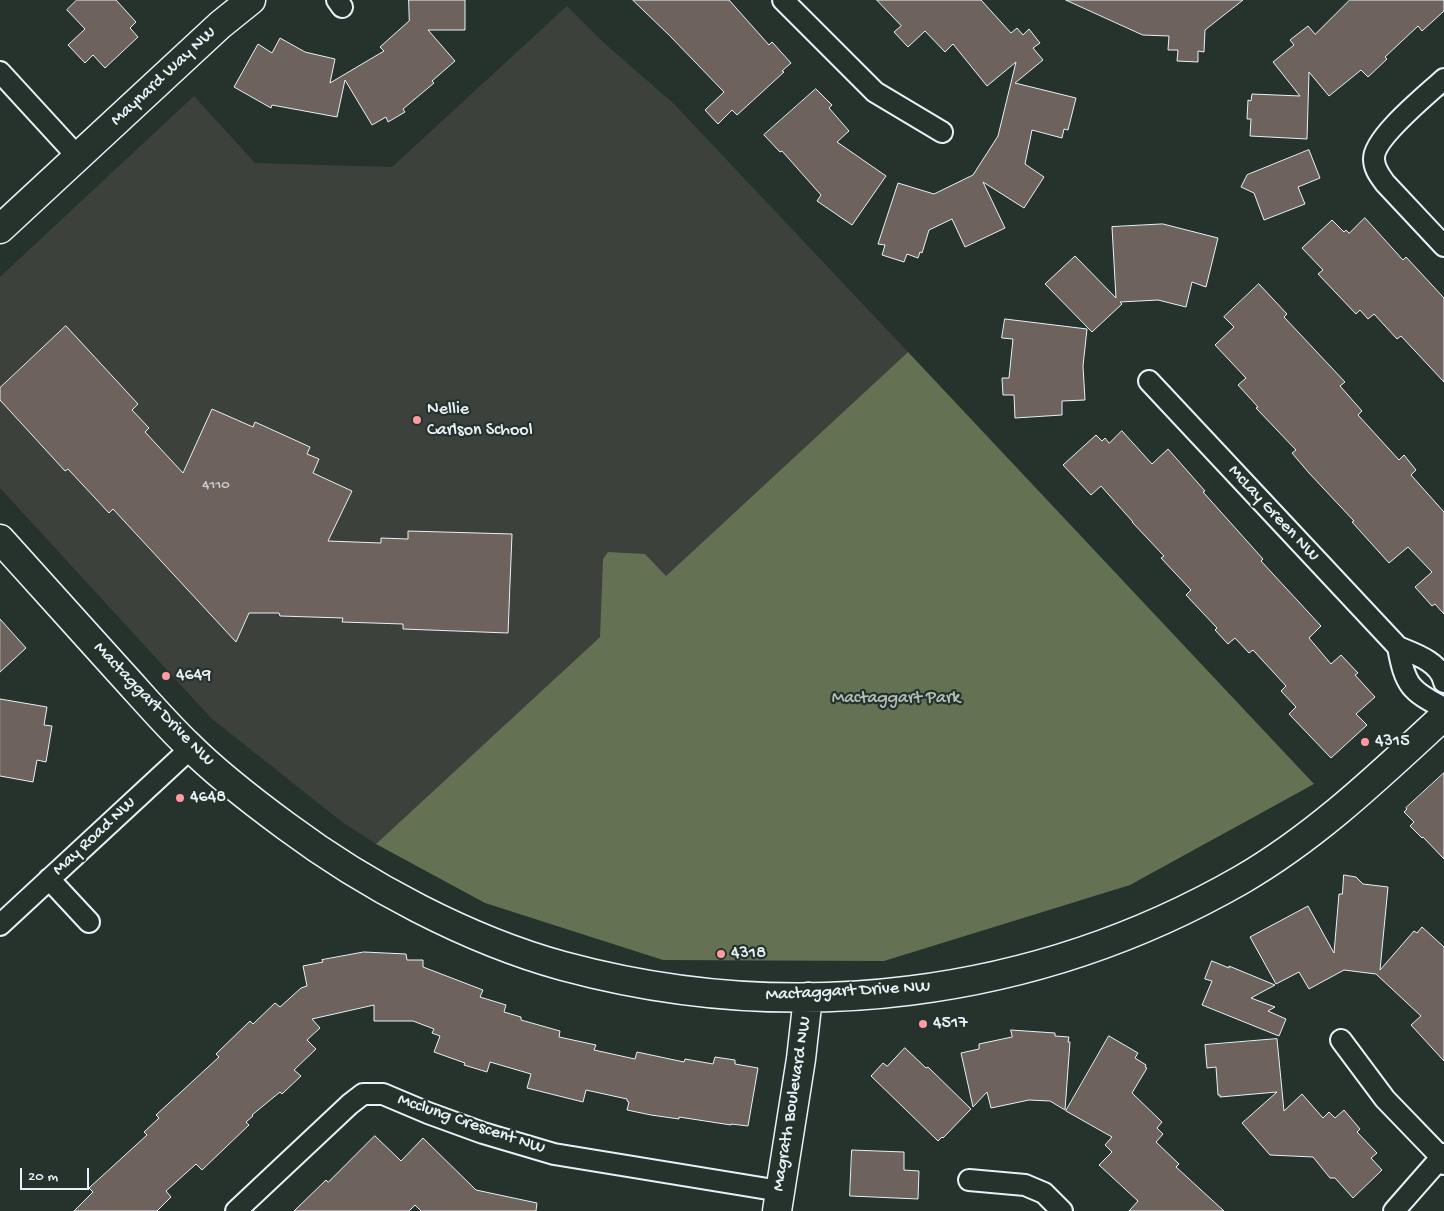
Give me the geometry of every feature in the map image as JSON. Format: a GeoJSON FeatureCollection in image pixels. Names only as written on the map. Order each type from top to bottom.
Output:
{"type":"FeatureCollection","features":[{"type":"Feature","properties":{"kind":"street","name":"Maynard Way NW"},"geometry":{"type":"LineString","coordinates":[[0,229],[220,25],[251,0]]}},
{"type":"Feature","properties":{"kind":"street"},"geometry":{"type":"LineString","coordinates":[[783,0],[875,92],[942,132]]}},
{"type":"Feature","properties":{"kind":"street"},"geometry":{"type":"LineString","coordinates":[[0,72],[78,157]]}},
{"type":"Feature","properties":{"kind":"street"},"geometry":{"type":"LineString","coordinates":[[1444,79],[1381,140],[1374,153],[1373,161],[1377,172],[1385,183],[1444,246]]}},
{"type":"Feature","properties":{"kind":"street","name":"McLay Green NW"},"geometry":{"type":"LineString","coordinates":[[1149,381],[1398,647],[1430,662],[1443,677],[1444,682]]}},
{"type":"Feature","properties":{"kind":"street","name":"Mactaggart Drive NW"},"geometry":{"type":"LineString","coordinates":[[0,540],[191,748],[254,802],[328,856],[412,905],[522,952],[561,965],[623,980],[730,995],[771,998],[808,997],[870,994],[949,986],[1019,971],[1068,956],[1157,922],[1243,879],[1287,851],[1362,791],[1444,716]]}},
{"type":"Feature","properties":{"kind":"street","name":"McLay Green NW"},"geometry":{"type":"LineString","coordinates":[[1398,647],[1406,678],[1420,696],[1444,708]]}},
{"type":"Feature","properties":{"kind":"street","name":"May Road NW"},"geometry":{"type":"LineString","coordinates":[[0,925],[191,748]]}},
{"type":"Feature","properties":{"kind":"street"},"geometry":{"type":"LineString","coordinates":[[50,879],[90,922]]}},
{"type":"Feature","properties":{"kind":"street","name":"Magrath Boulevard NW"},"geometry":{"type":"LineString","coordinates":[[778,1201],[801,1059],[808,997]]}},
{"type":"Feature","properties":{"kind":"street"},"geometry":{"type":"LineString","coordinates":[[1341,1040],[1385,1099],[1443,1158],[1394,1211]]}},
{"type":"Feature","properties":{"kind":"street","name":"Mcclung Crescent NW"},"geometry":{"type":"LineString","coordinates":[[236,1211],[350,1104],[363,1094],[373,1093],[383,1094],[483,1133],[554,1154],[778,1201]]}},
{"type":"Feature","properties":{"kind":"street"},"geometry":{"type":"LineString","coordinates":[[969,1180],[1025,1185],[1044,1193],[1062,1211]]}},
{"type":"Feature","properties":{"kind":"shaded area","name":"Nellie Carlson School"},"geometry":{"type":"Polygon","coordinates":[[[567,6],[603,42],[674,104],[908,352],[376,844],[342,822],[211,718],[0,488],[0,277],[194,96],[255,163],[392,167],[567,6]]]}},
{"type":"Feature","properties":{"kind":"green space","name":"Mactaggart Park"},"geometry":{"type":"Polygon","coordinates":[[[908,352],[1314,784],[1130,885],[884,961],[663,960],[485,903],[376,844],[600,637],[603,559],[608,552],[645,554],[666,576],[908,352]]]}},
{"type":"Feature","properties":{"kind":"building"},"geometry":{"type":"Polygon","coordinates":[[[77,0],[116,0],[136,22],[130,28],[138,37],[105,68],[93,55],[85,63],[68,45],[85,29],[67,10],[77,0]]]}},
{"type":"Feature","properties":{"kind":"building"},"geometry":{"type":"Polygon","coordinates":[[[409,0],[465,0],[465,30],[428,30],[455,61],[432,81],[434,83],[403,109],[405,112],[388,122],[386,117],[372,125],[345,80],[337,117],[272,105],[271,108],[234,87],[258,44],[272,53],[280,38],[305,52],[335,59],[330,83],[384,51],[380,47],[409,21],[409,0]]]}},
{"type":"Feature","properties":{"kind":"building"},"geometry":{"type":"Polygon","coordinates":[[[633,0],[729,0],[769,45],[772,42],[791,63],[782,71],[784,72],[737,115],[732,110],[718,124],[705,110],[724,92],[633,0]]]}},
{"type":"Feature","properties":{"kind":"building"},"geometry":{"type":"Polygon","coordinates":[[[877,0],[981,0],[1011,33],[1017,28],[1023,35],[1029,29],[1040,43],[1033,48],[1043,60],[1015,83],[1076,98],[1068,130],[1064,129],[1062,138],[1032,130],[1025,164],[1044,177],[1024,208],[983,182],[1005,228],[965,247],[952,219],[929,230],[922,253],[920,252],[918,258],[907,254],[904,262],[882,255],[885,245],[878,244],[898,183],[934,194],[973,175],[998,136],[1016,62],[987,86],[953,44],[945,52],[925,31],[908,47],[894,32],[901,26],[877,0]]]}},
{"type":"Feature","properties":{"kind":"building"},"geometry":{"type":"Polygon","coordinates":[[[1066,0],[1243,0],[1205,30],[1204,52],[1198,51],[1198,62],[1177,61],[1178,50],[1168,50],[1169,36],[1143,35],[1066,0]]]}},
{"type":"Feature","properties":{"kind":"building"},"geometry":{"type":"Polygon","coordinates":[[[1350,0],[1444,0],[1444,11],[1422,31],[1418,26],[1385,57],[1387,59],[1368,77],[1361,70],[1329,96],[1309,72],[1307,139],[1250,136],[1251,119],[1247,119],[1248,100],[1251,101],[1252,94],[1300,96],[1273,62],[1294,45],[1290,40],[1308,26],[1315,34],[1350,0]]]}},
{"type":"Feature","properties":{"kind":"building"},"geometry":{"type":"Polygon","coordinates":[[[816,89],[832,105],[829,108],[849,131],[837,142],[886,176],[852,225],[817,201],[821,195],[782,151],[780,152],[764,135],[816,89]]]}},
{"type":"Feature","properties":{"kind":"building"},"geometry":{"type":"Polygon","coordinates":[[[1309,150],[1320,178],[1298,187],[1305,204],[1264,220],[1254,193],[1241,187],[1247,175],[1309,150]]]}},
{"type":"Feature","properties":{"kind":"building"},"geometry":{"type":"Polygon","coordinates":[[[1365,218],[1403,260],[1406,257],[1444,298],[1444,382],[1401,336],[1397,339],[1374,314],[1368,319],[1360,310],[1356,314],[1318,274],[1323,270],[1302,248],[1332,220],[1344,232],[1346,230],[1349,233],[1365,218]]]}},
{"type":"Feature","properties":{"kind":"building"},"geometry":{"type":"Polygon","coordinates":[[[1163,224],[1218,238],[1206,287],[1192,282],[1186,307],[1158,300],[1120,302],[1122,304],[1092,332],[1045,284],[1075,256],[1116,298],[1112,227],[1163,224]]]}},
{"type":"Feature","properties":{"kind":"building"},"geometry":{"type":"Polygon","coordinates":[[[1259,284],[1287,314],[1284,317],[1345,382],[1340,386],[1362,411],[1358,415],[1399,460],[1404,455],[1416,470],[1411,475],[1444,512],[1444,614],[1435,604],[1432,606],[1415,587],[1432,572],[1408,547],[1389,563],[1352,522],[1354,521],[1292,453],[1296,450],[1256,408],[1258,407],[1238,385],[1246,378],[1215,345],[1234,327],[1224,317],[1259,284]]]}},
{"type":"Feature","properties":{"kind":"building"},"geometry":{"type":"Polygon","coordinates":[[[1005,319],[1087,329],[1083,366],[1085,400],[1062,401],[1062,415],[1015,418],[1014,395],[1003,395],[1002,378],[1009,378],[1013,339],[1002,338],[1005,319]]]}},
{"type":"Feature","properties":{"kind":"building"},"geometry":{"type":"Polygon","coordinates":[[[66,326],[138,404],[132,410],[149,428],[145,432],[183,473],[212,409],[253,427],[255,422],[310,447],[307,454],[319,459],[313,473],[352,491],[328,541],[381,543],[381,538],[408,539],[408,531],[512,534],[508,633],[403,629],[403,624],[342,622],[343,618],[280,616],[279,613],[249,613],[236,642],[113,509],[109,513],[68,469],[65,471],[0,400],[0,388],[66,326]]]}},
{"type":"Feature","properties":{"kind":"building"},"geometry":{"type":"Polygon","coordinates":[[[1122,431],[1152,464],[1168,449],[1205,491],[1203,492],[1263,559],[1261,561],[1321,626],[1309,638],[1331,664],[1341,655],[1358,673],[1355,675],[1375,697],[1356,714],[1367,725],[1331,758],[1289,714],[1296,707],[1281,691],[1286,686],[1253,650],[1249,653],[1235,638],[1228,644],[1215,630],[1217,628],[1186,595],[1191,590],[1161,558],[1164,556],[1101,486],[1091,495],[1063,465],[1096,435],[1102,441],[1105,438],[1109,443],[1122,431]]]}},
{"type":"Feature","properties":{"kind":"building"},"geometry":{"type":"Polygon","coordinates":[[[0,619],[26,648],[0,672],[0,619]]]}},
{"type":"Feature","properties":{"kind":"building"},"geometry":{"type":"Polygon","coordinates":[[[0,699],[47,707],[44,725],[52,726],[46,762],[37,760],[33,782],[0,776],[0,699]]]}},
{"type":"Feature","properties":{"kind":"building"},"geometry":{"type":"Polygon","coordinates":[[[1444,773],[1444,859],[1410,826],[1414,822],[1404,812],[1444,773]]]}},
{"type":"Feature","properties":{"kind":"building"},"geometry":{"type":"Polygon","coordinates":[[[1344,875],[1356,877],[1363,884],[1388,887],[1380,970],[1414,931],[1417,933],[1422,927],[1444,947],[1444,1061],[1411,1025],[1421,1016],[1376,974],[1344,970],[1309,989],[1299,972],[1276,984],[1250,937],[1308,906],[1334,953],[1339,894],[1342,894],[1344,875]]]}},
{"type":"Feature","properties":{"kind":"building"},"geometry":{"type":"Polygon","coordinates":[[[364,952],[406,954],[407,960],[423,960],[423,967],[483,990],[480,997],[506,1005],[504,1012],[521,1017],[521,1020],[560,1031],[559,1037],[596,1045],[594,1050],[635,1059],[637,1052],[684,1062],[685,1059],[713,1064],[715,1057],[735,1060],[735,1064],[758,1068],[748,1126],[679,1117],[679,1119],[627,1110],[629,1102],[627,1099],[586,1090],[583,1102],[527,1088],[531,1074],[490,1062],[487,1072],[464,1065],[465,1063],[434,1052],[440,1036],[432,1033],[434,1029],[413,1021],[374,1021],[374,1005],[312,1019],[320,1028],[307,1040],[316,1049],[294,1070],[301,1076],[282,1094],[280,1092],[252,1115],[246,1122],[249,1125],[202,1170],[196,1164],[166,1191],[171,1197],[157,1211],[74,1211],[93,1192],[89,1188],[147,1135],[144,1132],[159,1118],[156,1115],[219,1057],[216,1054],[250,1021],[253,1024],[275,1003],[280,1007],[301,988],[307,986],[303,966],[323,962],[322,960],[364,952]]]}},
{"type":"Feature","properties":{"kind":"building"},"geometry":{"type":"Polygon","coordinates":[[[1212,961],[1275,985],[1251,998],[1275,1007],[1268,1011],[1286,1019],[1279,1036],[1202,1005],[1212,981],[1205,979],[1212,961]]]}},
{"type":"Feature","properties":{"kind":"building"},"geometry":{"type":"Polygon","coordinates":[[[1011,1030],[1055,1033],[1055,1036],[1069,1037],[1065,1110],[1050,1101],[1029,1100],[991,1108],[987,1092],[973,1107],[961,1053],[979,1049],[979,1044],[1012,1037],[1011,1030]]]}},
{"type":"Feature","properties":{"kind":"building"},"geometry":{"type":"Polygon","coordinates":[[[1109,1036],[1138,1053],[1135,1058],[1146,1065],[1145,1067],[1147,1068],[1132,1093],[1162,1122],[1157,1128],[1163,1134],[1156,1142],[1179,1164],[1176,1167],[1224,1211],[1129,1211],[1138,1201],[1099,1165],[1112,1152],[1105,1145],[1112,1137],[1066,1111],[1109,1036]]]}},
{"type":"Feature","properties":{"kind":"building"},"geometry":{"type":"Polygon","coordinates":[[[1277,1039],[1284,1111],[1302,1094],[1323,1118],[1329,1112],[1335,1118],[1344,1110],[1360,1129],[1357,1132],[1377,1153],[1371,1158],[1382,1170],[1353,1198],[1335,1178],[1330,1178],[1313,1157],[1270,1155],[1242,1123],[1277,1092],[1220,1097],[1218,1095],[1216,1067],[1207,1068],[1205,1045],[1277,1039]]]}},
{"type":"Feature","properties":{"kind":"building"},"geometry":{"type":"Polygon","coordinates":[[[905,1048],[926,1068],[928,1067],[971,1109],[938,1141],[871,1076],[883,1063],[887,1066],[905,1048]]]}},
{"type":"Feature","properties":{"kind":"building"},"geometry":{"type":"Polygon","coordinates":[[[375,1136],[401,1161],[423,1138],[476,1190],[537,1203],[536,1211],[421,1211],[415,1205],[409,1211],[294,1211],[326,1180],[328,1182],[375,1136]]]}},
{"type":"Feature","properties":{"kind":"building"},"geometry":{"type":"Polygon","coordinates":[[[852,1150],[904,1152],[904,1170],[919,1171],[918,1199],[850,1196],[852,1150]]]}},
{"type":"Feature","properties":{"kind":"place","name":"Nellie Carlson School"},"geometry":{"type":"Point","coordinates":[417,420]}},
{"type":"Feature","properties":{"kind":"place","name":"4649"},"geometry":{"type":"Point","coordinates":[166,676]}},
{"type":"Feature","properties":{"kind":"place","name":"4315"},"geometry":{"type":"Point","coordinates":[1365,742]}},
{"type":"Feature","properties":{"kind":"place","name":"4648"},"geometry":{"type":"Point","coordinates":[180,798]}},
{"type":"Feature","properties":{"kind":"place","name":"4318"},"geometry":{"type":"Point","coordinates":[721,954]}},
{"type":"Feature","properties":{"kind":"place","name":"4517"},"geometry":{"type":"Point","coordinates":[923,1024]}}]}
